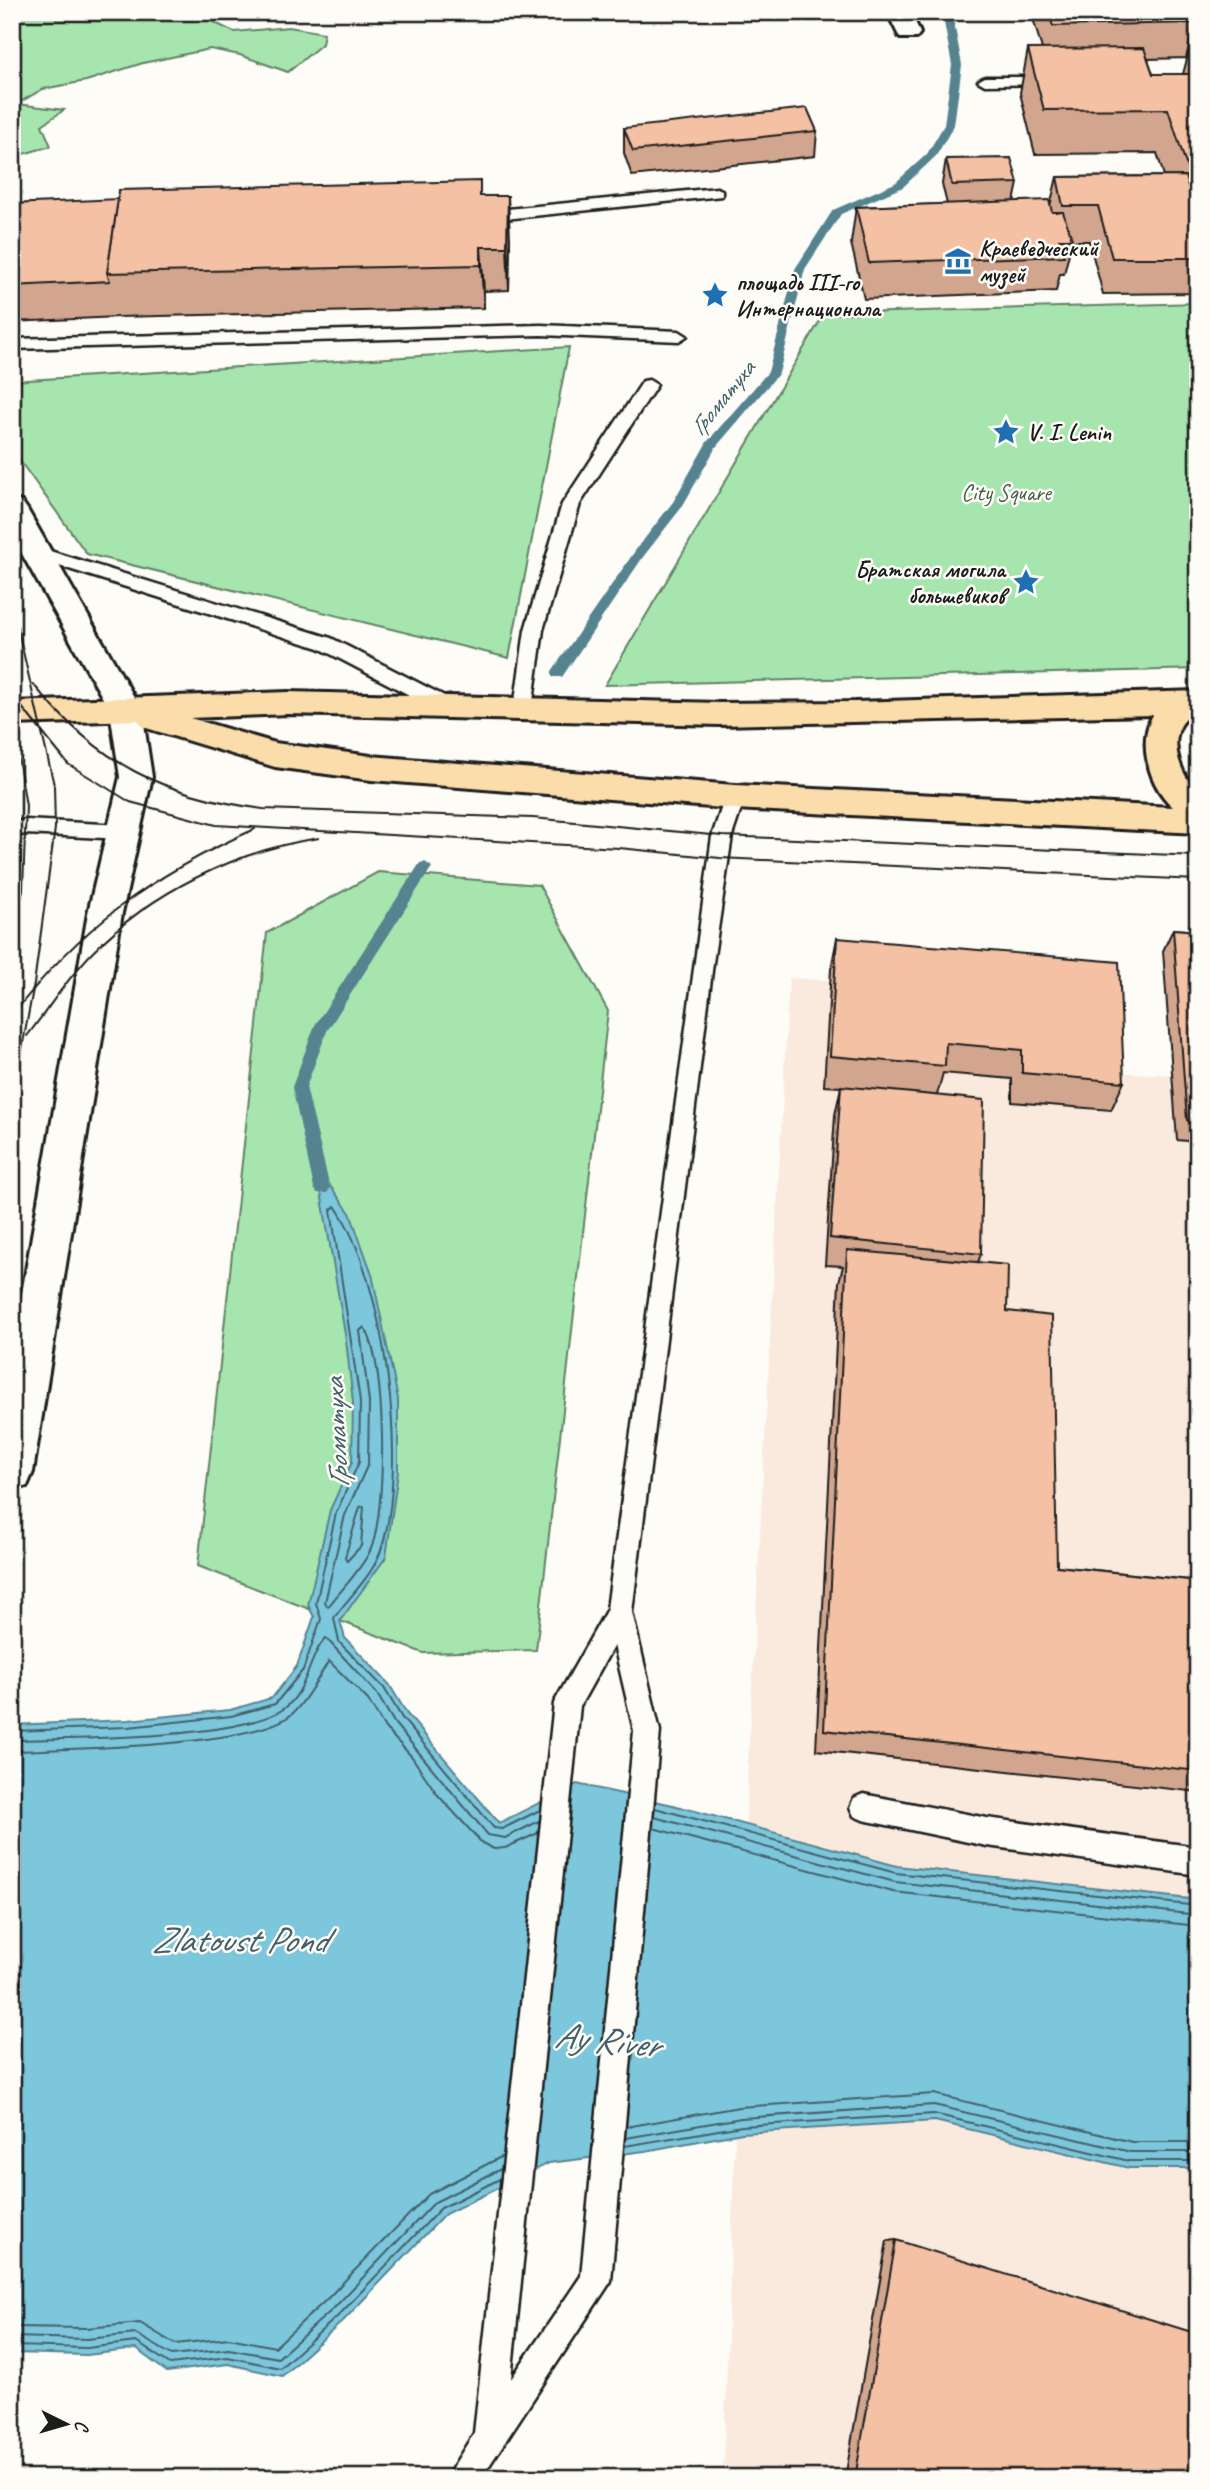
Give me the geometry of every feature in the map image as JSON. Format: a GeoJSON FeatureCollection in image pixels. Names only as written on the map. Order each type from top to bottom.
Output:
{"type":"FeatureCollection","features":[{"type":"Feature","properties":{"kind":"main road"},"geometry":{"type":"LineString","coordinates":[[12,509],[125,711],[136,777],[104,913],[12,1472]]}},
{"type":"Feature","properties":{"kind":"main road"},"geometry":{"type":"LineString","coordinates":[[12,713],[288,703],[855,713],[1190,703]]}},
{"type":"Feature","properties":{"kind":"main road"},"geometry":{"type":"LineString","coordinates":[[1190,703],[1165,722],[1161,740],[1164,765],[1177,793],[1198,810]]}},
{"type":"Feature","properties":{"kind":"main road"},"geometry":{"type":"LineString","coordinates":[[125,711],[275,755],[358,766],[735,797],[1198,821]]}},
{"type":"Feature","properties":{"kind":"lane"},"geometry":{"type":"LineString","coordinates":[[1156,12],[1159,21],[1184,32],[1194,47],[1198,61]]}},
{"type":"Feature","properties":{"kind":"lane"},"geometry":{"type":"LineString","coordinates":[[985,81],[1065,81]]}},
{"type":"Feature","properties":{"kind":"lane"},"geometry":{"type":"LineString","coordinates":[[466,218],[717,193]]}},
{"type":"Feature","properties":{"kind":"lane"},"geometry":{"type":"LineString","coordinates":[[12,344],[541,330],[679,336]]}},
{"type":"Feature","properties":{"kind":"lane"},"geometry":{"type":"LineString","coordinates":[[523,708],[534,630],[571,504],[649,385]]}},
{"type":"Feature","properties":{"kind":"lane"},"geometry":{"type":"LineString","coordinates":[[37,553],[325,643],[445,705]]}},
{"type":"Feature","properties":{"kind":"lane"},"geometry":{"type":"LineString","coordinates":[[462,2478],[596,2281],[647,1731],[619,1612],[703,963],[722,836],[735,797]]}},
{"type":"Feature","properties":{"kind":"lane"},"geometry":{"type":"LineString","coordinates":[[12,830],[45,828],[123,832]]}},
{"type":"Feature","properties":{"kind":"lane"},"geometry":{"type":"LineString","coordinates":[[488,2437],[506,2301],[567,1703],[619,1612]]}},
{"type":"Feature","properties":{"kind":"lane"},"geometry":{"type":"LineString","coordinates":[[863,1807],[988,1832],[1198,1861]]}},
{"type":"Feature","properties":{"kind":"shaded area"},"geometry":{"type":"Polygon","coordinates":[[[1163,950],[1198,952],[1198,2478],[723,2478],[748,1763],[789,978],[885,984],[1102,1072],[1178,1075],[1163,950]]]}},
{"type":"Feature","properties":{"kind":"green space"},"geometry":{"type":"Polygon","coordinates":[[[12,12],[211,12],[213,22],[234,32],[289,27],[324,33],[322,44],[288,72],[240,55],[210,49],[143,63],[86,81],[43,89],[17,104],[64,110],[42,125],[51,146],[16,156],[12,155],[12,12]]]}},
{"type":"Feature","properties":{"kind":"green space","name":"City Square"},"geometry":{"type":"Polygon","coordinates":[[[1198,303],[1198,669],[605,685],[824,314],[1198,303]]]}},
{"type":"Feature","properties":{"kind":"green space"},"geometry":{"type":"Polygon","coordinates":[[[569,347],[509,658],[87,554],[12,450],[12,381],[569,347]]]}},
{"type":"Feature","properties":{"kind":"green space"},"geometry":{"type":"Polygon","coordinates":[[[378,872],[539,885],[608,1011],[536,1650],[423,1653],[198,1566],[267,933],[378,872]]]}},
{"type":"Feature","properties":{"kind":"water"},"geometry":{"type":"Polygon","coordinates":[[[317,1168],[350,1213],[372,1274],[398,1399],[398,1472],[386,1557],[340,1621],[345,1638],[389,1684],[407,1714],[499,1823],[577,1784],[673,1805],[897,1866],[1198,1900],[1198,2168],[1129,2168],[935,2121],[742,2133],[645,2151],[549,2163],[445,2214],[344,2320],[282,2376],[228,2364],[167,2372],[136,2349],[87,2355],[12,2353],[12,1725],[128,1720],[230,1710],[272,1698],[297,1666],[314,1617],[308,1605],[330,1510],[352,1462],[353,1402],[346,1340],[317,1168]]]}},
{"type":"Feature","properties":{"kind":"building"},"geometry":{"type":"Polygon","coordinates":[[[1048,12],[1191,12],[1195,23],[1053,26],[1048,12]]]}},
{"type":"Feature","properties":{"kind":"building"},"geometry":{"type":"Polygon","coordinates":[[[1144,48],[1153,74],[1198,74],[1198,201],[1168,109],[1044,110],[1028,49],[1144,48]]]}},
{"type":"Feature","properties":{"kind":"building"},"geometry":{"type":"Polygon","coordinates":[[[1190,48],[1198,48],[1198,70],[1190,48]]]}},
{"type":"Feature","properties":{"kind":"building"},"geometry":{"type":"Polygon","coordinates":[[[807,108],[817,131],[633,151],[624,128],[807,108]]]}},
{"type":"Feature","properties":{"kind":"building"},"geometry":{"type":"Polygon","coordinates":[[[1011,158],[1018,183],[952,185],[946,159],[1011,158]]]}},
{"type":"Feature","properties":{"kind":"building"},"geometry":{"type":"Polygon","coordinates":[[[1185,176],[1198,218],[1198,258],[1112,258],[1098,206],[1063,206],[1057,177],[1185,176]]]}},
{"type":"Feature","properties":{"kind":"building"},"geometry":{"type":"Polygon","coordinates":[[[480,181],[480,196],[508,196],[507,247],[481,247],[481,265],[107,273],[119,190],[480,181]]]}},
{"type":"Feature","properties":{"kind":"building"},"geometry":{"type":"Polygon","coordinates":[[[118,199],[107,273],[110,281],[12,286],[12,204],[118,199]]]}},
{"type":"Feature","properties":{"kind":"building"},"geometry":{"type":"Polygon","coordinates":[[[1049,200],[1052,212],[1063,212],[1072,239],[1059,239],[1064,256],[869,263],[856,207],[1049,200]]]}},
{"type":"Feature","properties":{"kind":"building"},"geometry":{"type":"Polygon","coordinates":[[[1173,929],[1198,931],[1198,1121],[1187,1120],[1173,929]]]}},
{"type":"Feature","properties":{"kind":"building"},"geometry":{"type":"Polygon","coordinates":[[[837,938],[1119,962],[1124,1082],[1022,1073],[1022,1050],[946,1043],[945,1066],[830,1056],[837,938]]]}},
{"type":"Feature","properties":{"kind":"building"},"geometry":{"type":"Polygon","coordinates":[[[841,1086],[984,1100],[981,1254],[830,1238],[841,1086]]]}},
{"type":"Feature","properties":{"kind":"building"},"geometry":{"type":"Polygon","coordinates":[[[847,1250],[1008,1265],[1007,1311],[1052,1316],[1057,1566],[1198,1581],[1198,1771],[824,1730],[847,1250]]]}},
{"type":"Feature","properties":{"kind":"building"},"geometry":{"type":"Polygon","coordinates":[[[896,2240],[1198,2334],[1198,2478],[855,2478],[896,2240]]]}},
{"type":"Feature","properties":{"kind":"waterway","name":"Громатуха"},"geometry":{"type":"LineString","coordinates":[[557,674],[639,554],[678,504],[711,445],[773,373],[800,269],[837,212],[899,185],[931,156],[949,125],[957,65],[947,12]]}},
{"type":"Feature","properties":{"kind":"waterway","name":"Громатуха"},"geometry":{"type":"LineString","coordinates":[[322,1188],[299,1087],[320,1029],[425,867]]}},
{"type":"Feature","properties":{"kind":"tram line"},"geometry":{"type":"LineString","coordinates":[[12,604],[42,731]]}},
{"type":"Feature","properties":{"kind":"tram line"},"geometry":{"type":"LineString","coordinates":[[33,684],[82,735],[134,771],[193,795],[263,809],[533,818],[722,836],[1198,856]]}},
{"type":"Feature","properties":{"kind":"tram line"},"geometry":{"type":"LineString","coordinates":[[12,695],[42,731]]}},
{"type":"Feature","properties":{"kind":"tram line"},"geometry":{"type":"LineString","coordinates":[[12,721],[26,806],[23,889],[12,946]]}},
{"type":"Feature","properties":{"kind":"tram line"},"geometry":{"type":"LineString","coordinates":[[33,990],[55,828],[54,785],[42,731]]}},
{"type":"Feature","properties":{"kind":"tram line"},"geometry":{"type":"LineString","coordinates":[[42,731],[68,764],[130,802],[216,825],[619,848],[720,858],[1198,880]]}},
{"type":"Feature","properties":{"kind":"tram line"},"geometry":{"type":"LineString","coordinates":[[33,990],[92,930],[151,884],[218,846],[255,829]]}},
{"type":"Feature","properties":{"kind":"tram line"},"geometry":{"type":"LineString","coordinates":[[27,1036],[93,952],[141,911],[197,877],[227,864],[258,852],[319,838]]}},
{"type":"Feature","properties":{"kind":"tram line"},"geometry":{"type":"LineString","coordinates":[[12,1016],[33,990]]}},
{"type":"Feature","properties":{"kind":"tram line"},"geometry":{"type":"LineString","coordinates":[[12,1102],[33,990]]}},
{"type":"Feature","properties":{"kind":"place","name":"Краеведческий музей"},"geometry":{"type":"Point","coordinates":[958,261]}},
{"type":"Feature","properties":{"kind":"place","name":"площадь III-го Интернационала"},"geometry":{"type":"Point","coordinates":[715,295]}},
{"type":"Feature","properties":{"kind":"place","name":"V. I. Lenin"},"geometry":{"type":"Point","coordinates":[1006,432]}},
{"type":"Feature","properties":{"kind":"place","name":"Братская могила большевиков"},"geometry":{"type":"Point","coordinates":[1026,582]}},
{"type":"Feature","properties":{"kind":"water label","name":"Zlatoust Pond"},"geometry":{"type":"Point","coordinates":[239,1939]}},
{"type":"Feature","properties":{"kind":"water label","name":"Ay River"},"geometry":{"type":"Point","coordinates":[607,2039]}}]}
